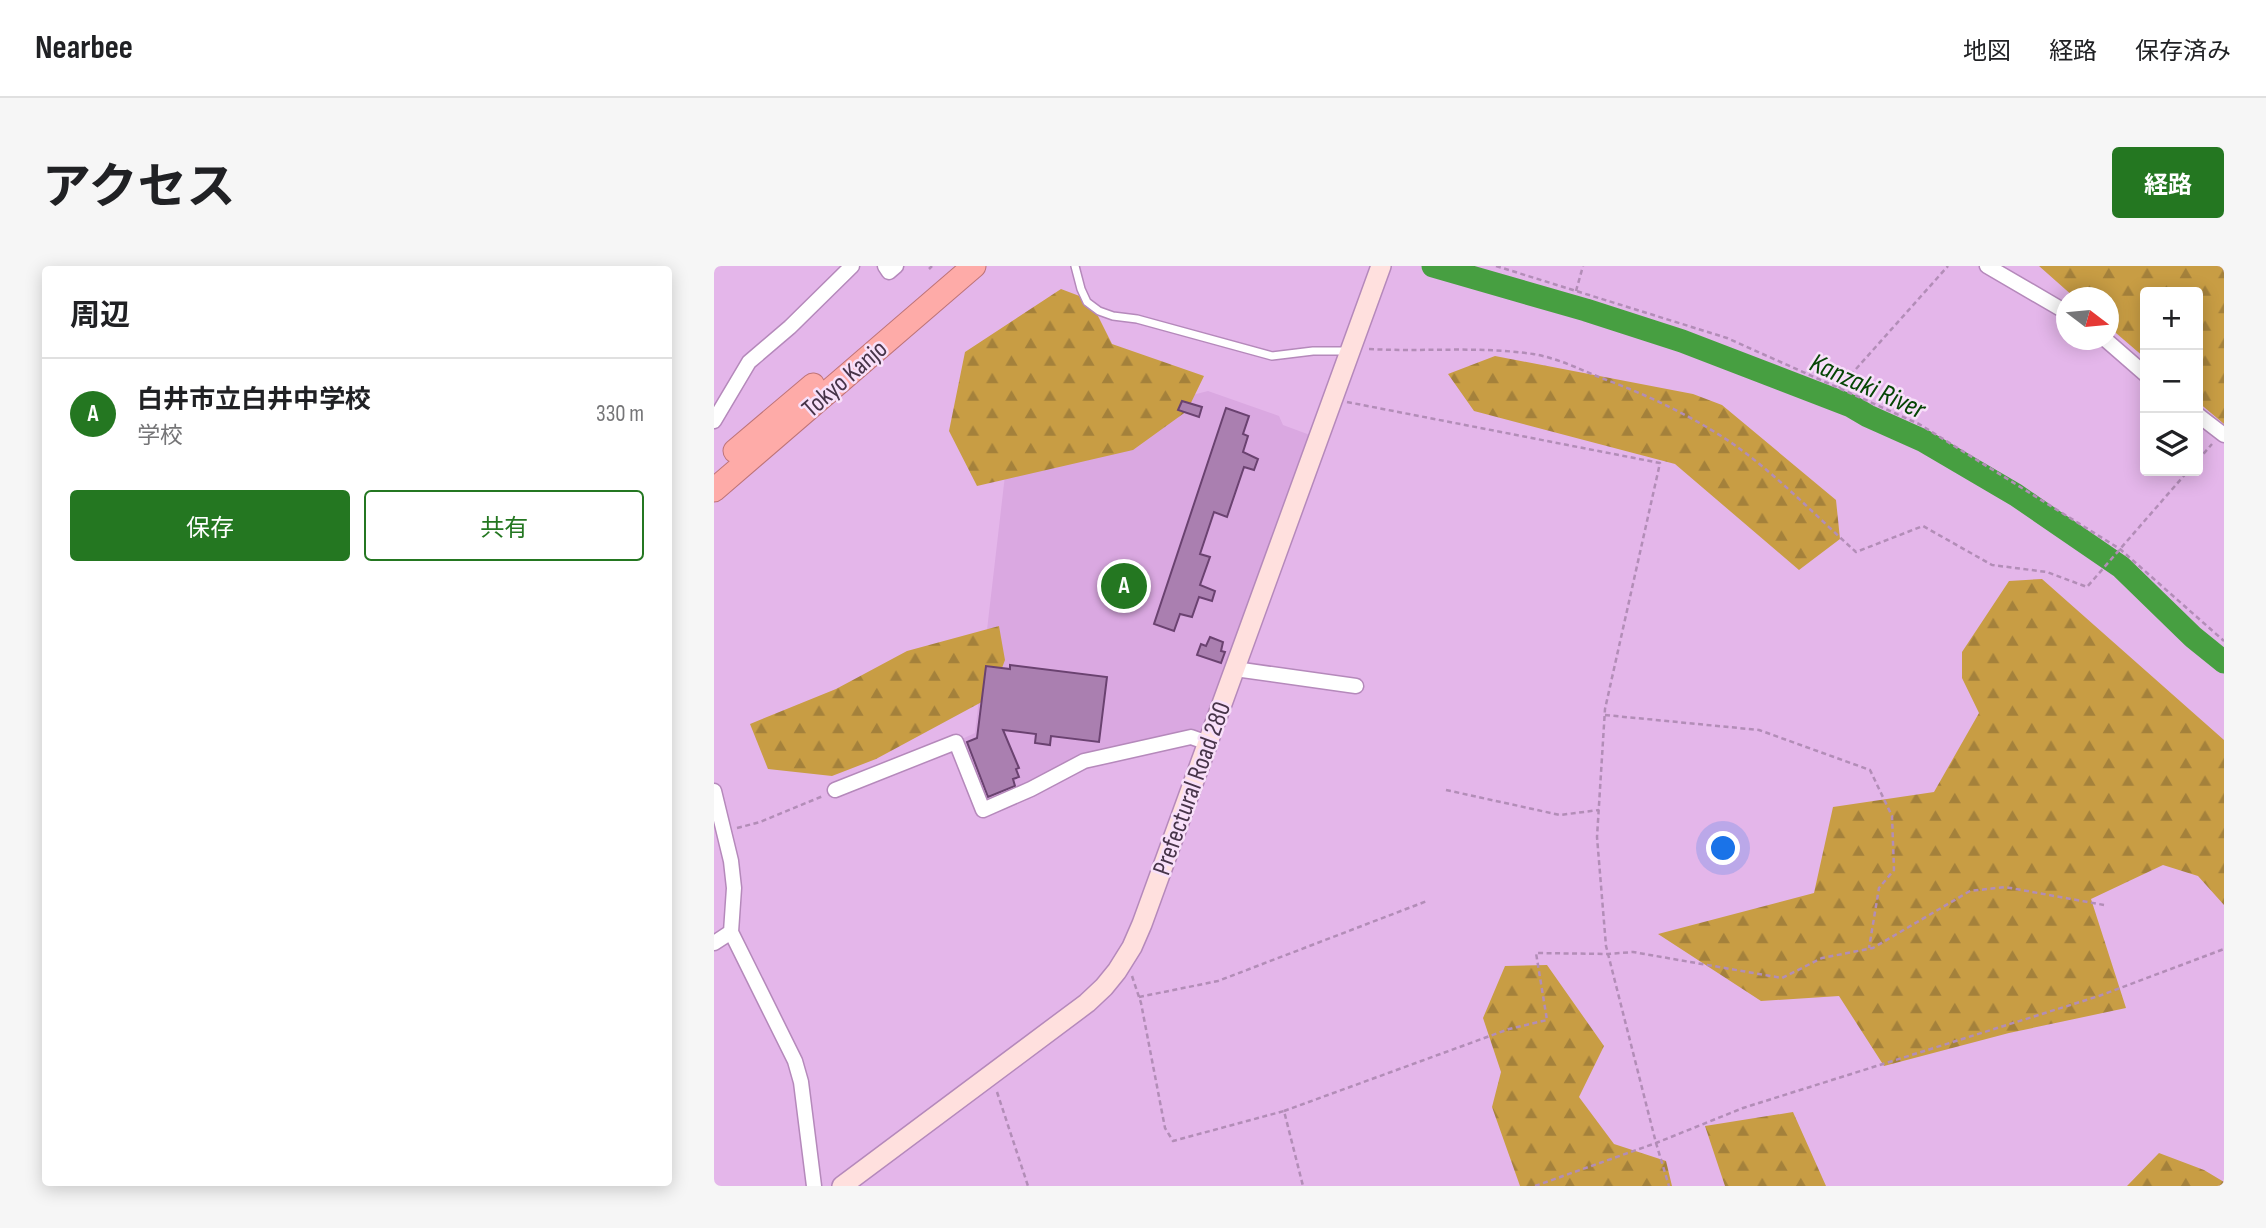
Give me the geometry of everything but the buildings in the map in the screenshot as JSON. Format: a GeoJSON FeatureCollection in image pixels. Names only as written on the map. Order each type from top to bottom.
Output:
{"type":"FeatureCollection","features":[{"type":"Feature","properties":{"kind":"highway","name":"Tokyo Kanjo"},"geometry":{"type":"LineString","coordinates":[[714,490],[974,266]]}},
{"type":"Feature","properties":{"kind":"highway","name":"Tokyo Kanjo"},"geometry":{"type":"LineString","coordinates":[[714,469],[937,267]]}},
{"type":"Feature","properties":{"kind":"main road","name":"Prefectural Road 280"},"geometry":{"type":"LineString","coordinates":[[842,1186],[1087,1003],[1104,987],[1126,957],[1142,924],[1379,270]]}},
{"type":"Feature","properties":{"kind":"street"},"geometry":{"type":"LineString","coordinates":[[714,421],[749,362],[790,327],[852,266]]}},
{"type":"Feature","properties":{"kind":"street"},"geometry":{"type":"LineString","coordinates":[[885,266],[889,272],[896,266]]}},
{"type":"Feature","properties":{"kind":"street"},"geometry":{"type":"LineString","coordinates":[[1987,266],[2056,306]]}},
{"type":"Feature","properties":{"kind":"street"},"geometry":{"type":"LineString","coordinates":[[2117,350],[2140,370]]}},
{"type":"Feature","properties":{"kind":"street"},"geometry":{"type":"LineString","coordinates":[[2203,419],[2223,433]]}},
{"type":"Feature","properties":{"kind":"street"},"geometry":{"type":"LineString","coordinates":[[1235,668],[1356,686]]}},
{"type":"Feature","properties":{"kind":"street"},"geometry":{"type":"LineString","coordinates":[[835,790],[956,743],[983,810],[1084,761],[1191,737],[1208,743]]}},
{"type":"Feature","properties":{"kind":"street"},"geometry":{"type":"LineString","coordinates":[[714,791],[731,861],[734,888],[731,932],[795,1061],[801,1082],[814,1186]]}},
{"type":"Feature","properties":{"kind":"street"},"geometry":{"type":"LineString","coordinates":[[714,943],[731,932]]}},
{"type":"Feature","properties":{"kind":"lane"},"geometry":{"type":"LineString","coordinates":[[1075,266],[1087,302],[1099,311],[1113,316],[1137,318],[1272,356],[1351,350]]}},
{"type":"Feature","properties":{"kind":"path"},"geometry":{"type":"LineString","coordinates":[[1496,266],[1727,338],[1919,424],[2120,549],[2224,641]]}},
{"type":"Feature","properties":{"kind":"path"},"geometry":{"type":"LineString","coordinates":[[1576,291],[1583,266]]}},
{"type":"Feature","properties":{"kind":"path"},"geometry":{"type":"LineString","coordinates":[[1839,388],[1948,266]]}},
{"type":"Feature","properties":{"kind":"path"},"geometry":{"type":"LineString","coordinates":[[1351,350],[1414,352],[1472,349],[1534,354],[1557,360],[1639,392],[1696,421],[1737,447],[1856,552],[1923,526],[1992,565],[2047,572],[2087,587],[2184,476]]}},
{"type":"Feature","properties":{"kind":"path"},"geometry":{"type":"LineString","coordinates":[[1332,399],[1660,463],[1605,715],[1597,837],[1608,954],[1656,1143],[1670,1186]]}},
{"type":"Feature","properties":{"kind":"path"},"geometry":{"type":"LineString","coordinates":[[2203,455],[2223,433]]}},
{"type":"Feature","properties":{"kind":"path"},"geometry":{"type":"LineString","coordinates":[[1605,715],[1759,730],[1870,770],[1892,816],[1894,870],[1879,888],[1868,948]]}},
{"type":"Feature","properties":{"kind":"path"},"geometry":{"type":"LineString","coordinates":[[724,832],[760,821],[835,790]]}},
{"type":"Feature","properties":{"kind":"path"},"geometry":{"type":"LineString","coordinates":[[1446,790],[1560,814],[1598,810]]}},
{"type":"Feature","properties":{"kind":"path"},"geometry":{"type":"LineString","coordinates":[[1126,957],[1139,997],[1166,1128],[1173,1141],[1284,1111],[1509,1029],[1547,1020],[1536,953],[1633,952],[1782,978],[1822,958],[1873,948],[1970,891],[2005,887],[2104,905]]}},
{"type":"Feature","properties":{"kind":"path"},"geometry":{"type":"LineString","coordinates":[[1139,997],[1218,981],[1427,901]]}},
{"type":"Feature","properties":{"kind":"path"},"geometry":{"type":"LineString","coordinates":[[1535,1186],[1656,1143],[1743,1108],[2099,996],[2224,949]]}},
{"type":"Feature","properties":{"kind":"path"},"geometry":{"type":"LineString","coordinates":[[991,1075],[1028,1186]]}},
{"type":"Feature","properties":{"kind":"path"},"geometry":{"type":"LineString","coordinates":[[1284,1111],[1303,1186]]}},
{"type":"Feature","properties":{"kind":"shaded area"},"geometry":{"type":"Polygon","coordinates":[[[1208,391],[1279,416],[1283,425],[1310,435],[1202,734],[1037,778],[985,804],[960,740],[975,733],[1009,441],[1208,391]]]}},
{"type":"Feature","properties":{"kind":"green space"},"geometry":{"type":"Polygon","coordinates":[[[2039,266],[2224,266],[2224,424],[2203,406],[2203,287],[2140,287],[2140,354],[2119,336],[2119,287],[2063,287],[2039,266]]]}},
{"type":"Feature","properties":{"kind":"green space"},"geometry":{"type":"Polygon","coordinates":[[[1061,289],[1090,300],[1112,344],[1204,376],[1187,411],[1133,450],[977,486],[949,431],[965,352],[1061,289]]]}},
{"type":"Feature","properties":{"kind":"green space"},"geometry":{"type":"Polygon","coordinates":[[[1495,356],[1693,394],[1722,405],[1836,500],[1840,539],[1799,570],[1675,464],[1474,411],[1448,374],[1495,356]]]}},
{"type":"Feature","properties":{"kind":"green space"},"geometry":{"type":"Polygon","coordinates":[[[2042,579],[2224,740],[2224,905],[2198,876],[2163,865],[2091,899],[2126,1008],[2009,1033],[1884,1066],[1839,996],[1761,1001],[1658,934],[1814,893],[1833,807],[1934,792],[1979,713],[1962,678],[1962,652],[2009,581],[2042,579]]]}},
{"type":"Feature","properties":{"kind":"green space"},"geometry":{"type":"Polygon","coordinates":[[[999,626],[1005,660],[991,697],[876,759],[832,776],[768,769],[750,724],[836,689],[907,651],[999,626]]]}},
{"type":"Feature","properties":{"kind":"green space"},"geometry":{"type":"Polygon","coordinates":[[[1547,965],[1604,1046],[1579,1097],[1614,1144],[1666,1161],[1672,1186],[1520,1186],[1492,1107],[1501,1072],[1483,1018],[1505,966],[1547,965]]]}},
{"type":"Feature","properties":{"kind":"green space"},"geometry":{"type":"Polygon","coordinates":[[[1793,1112],[1826,1186],[1725,1186],[1705,1126],[1793,1112]]]}},
{"type":"Feature","properties":{"kind":"green space"},"geometry":{"type":"Polygon","coordinates":[[[2159,1153],[2204,1170],[2224,1182],[2224,1186],[2127,1186],[2159,1153]]]}},
{"type":"Feature","properties":{"kind":"waterway","name":"Kanzaki River"},"geometry":{"type":"LineString","coordinates":[[1433,266],[1682,341],[1851,406],[1924,441],[2016,495],[2121,567],[2193,637],[2224,662]]}},
{"type":"Feature","properties":{"kind":"place","name":"白井市立白井中学校"},"geometry":{"type":"Point","coordinates":[1124,586]}}]}
